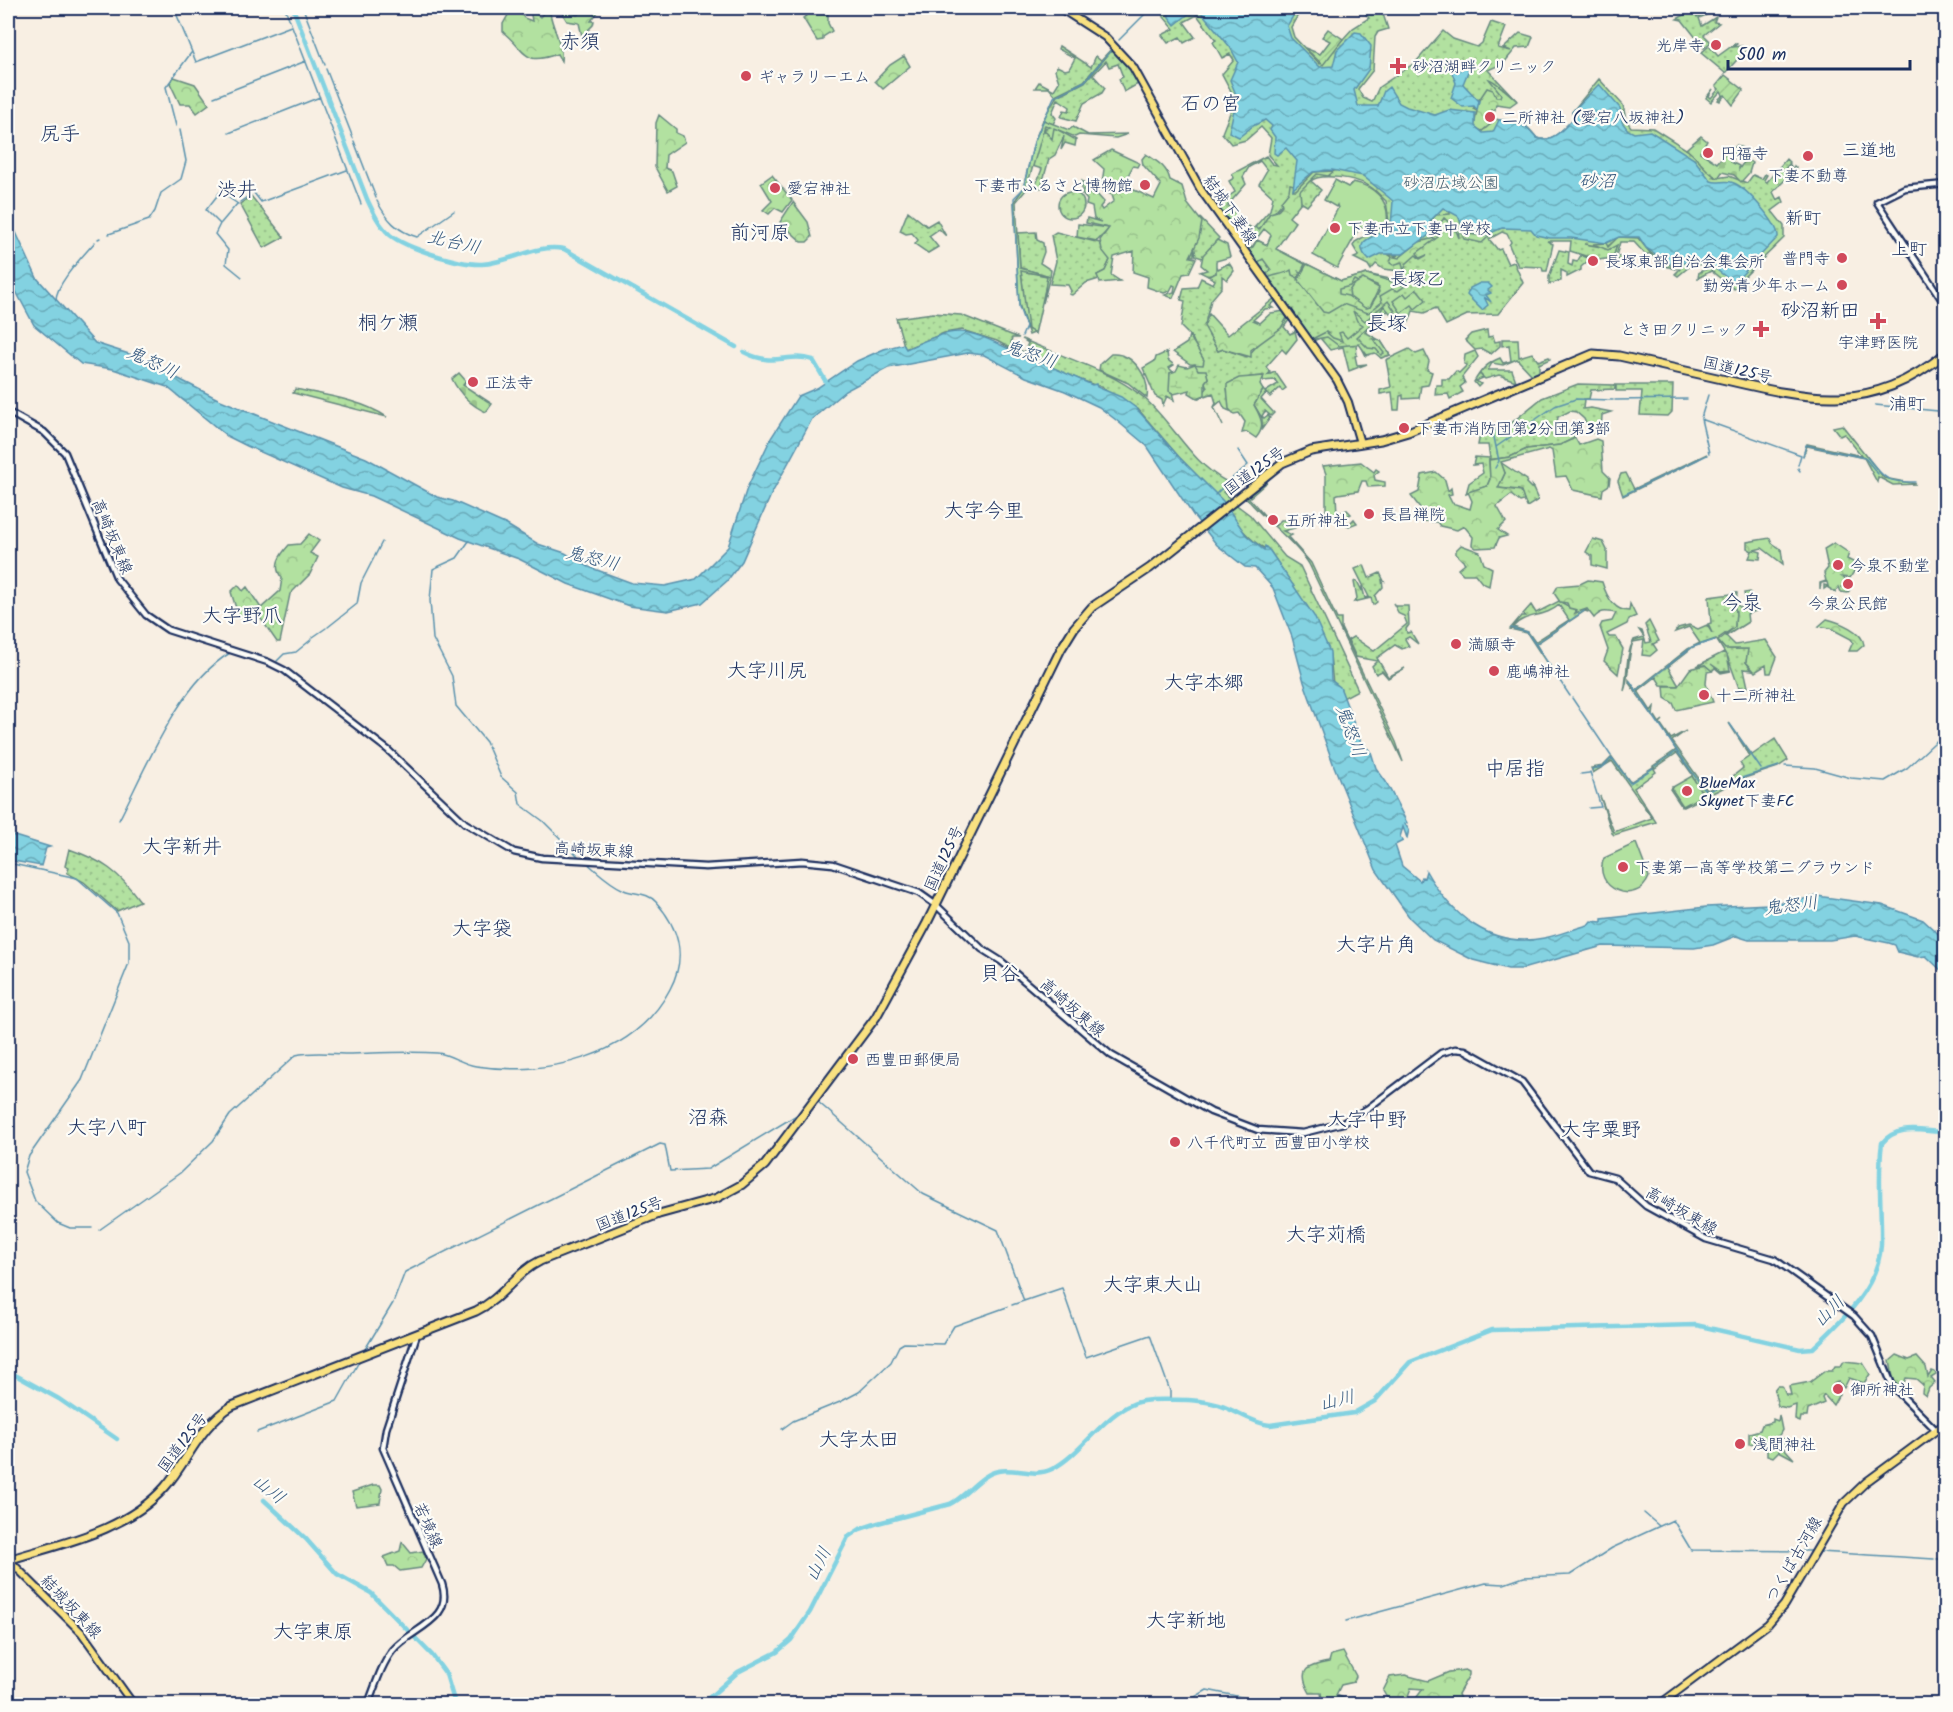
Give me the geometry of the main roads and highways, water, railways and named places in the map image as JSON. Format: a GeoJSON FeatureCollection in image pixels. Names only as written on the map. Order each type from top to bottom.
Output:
{"type":"FeatureCollection","features":[{"type":"Feature","properties":{"kind":"highway","name":"国道125号"},"geometry":{"type":"LineString","coordinates":[[8,1560],[125,1520],[156,1496],[213,1420],[232,1406],[486,1307],[523,1271],[540,1261],[659,1214],[717,1198],[750,1179],[780,1146],[864,1035],[936,905],[1012,746],[1072,631],[1098,602],[1145,572],[1278,465],[1295,456],[1322,448],[1360,443],[1408,432],[1593,354],[1618,355],[1788,395],[1826,398],[1863,395],[1889,386],[1914,375],[1946,353]]}},
{"type":"Feature","properties":{"kind":"main road","name":"結城下妻線"},"geometry":{"type":"LineString","coordinates":[[1060,8],[1105,37],[1137,74],[1201,190],[1337,380],[1348,402],[1360,443]]}},
{"type":"Feature","properties":{"kind":"main road"},"geometry":{"type":"LineString","coordinates":[[1946,184],[1901,189],[1877,202],[1946,306]]}},
{"type":"Feature","properties":{"kind":"main road","name":"高崎坂東線"},"geometry":{"type":"LineString","coordinates":[[8,412],[44,432],[62,450],[117,579],[149,618],[168,630],[268,662],[284,670],[384,746],[459,819],[500,846],[534,857],[687,866],[826,863],[907,888],[936,905],[982,949],[1000,961],[1106,1052],[1199,1105],[1253,1129],[1296,1134],[1334,1126],[1367,1109],[1441,1053],[1457,1049],[1470,1052],[1524,1083],[1537,1105],[1589,1171],[1616,1178],[1649,1208],[1706,1239],[1774,1259],[1852,1315],[1872,1336],[1893,1387],[1935,1429]]}},
{"type":"Feature","properties":{"kind":"main road","name":"若境線"},"geometry":{"type":"LineString","coordinates":[[368,1704],[390,1654],[440,1611],[444,1590],[386,1460],[383,1445],[417,1334]]}},
{"type":"Feature","properties":{"kind":"main road"},"geometry":{"type":"LineString","coordinates":[[405,1338],[411,1339],[413,1344]]}},
{"type":"Feature","properties":{"kind":"main road","name":"つくば古河線"},"geometry":{"type":"LineString","coordinates":[[1660,1704],[1768,1624],[1784,1605],[1844,1503],[1866,1482],[1935,1429],[1946,1424]]}},
{"type":"Feature","properties":{"kind":"main road","name":"結城坂東線"},"geometry":{"type":"LineString","coordinates":[[8,1560],[81,1631],[132,1704]]}},
{"type":"Feature","properties":{"kind":"water","name":"砂沼"},"geometry":{"type":"Polygon","coordinates":[[[1168,8],[1298,8],[1287,26],[1291,38],[1320,67],[1333,66],[1337,50],[1355,32],[1361,33],[1371,46],[1369,69],[1354,90],[1358,106],[1378,106],[1384,91],[1389,87],[1399,103],[1407,107],[1435,115],[1449,110],[1475,113],[1475,126],[1483,133],[1493,132],[1499,120],[1506,120],[1521,123],[1537,138],[1553,137],[1574,118],[1572,112],[1599,84],[1620,108],[1622,122],[1628,130],[1634,133],[1650,131],[1694,159],[1711,181],[1731,182],[1739,186],[1768,216],[1778,237],[1734,283],[1705,261],[1671,264],[1646,248],[1639,237],[1619,237],[1606,243],[1571,238],[1550,238],[1536,235],[1531,229],[1502,228],[1484,236],[1472,232],[1466,233],[1458,216],[1443,208],[1430,221],[1429,235],[1403,254],[1381,254],[1369,260],[1363,253],[1364,242],[1391,226],[1393,201],[1363,176],[1332,170],[1313,172],[1293,189],[1297,161],[1286,148],[1277,155],[1274,153],[1275,137],[1270,130],[1272,126],[1265,120],[1239,137],[1229,132],[1237,97],[1230,80],[1238,62],[1230,47],[1202,13],[1191,12],[1175,25],[1169,17],[1168,8]]]}},
{"type":"Feature","properties":{"kind":"water"},"geometry":{"type":"Polygon","coordinates":[[[1461,64],[1469,69],[1463,84],[1479,101],[1477,110],[1474,106],[1463,107],[1451,98],[1456,83],[1451,70],[1454,66],[1461,64]]]}},
{"type":"Feature","properties":{"kind":"water","name":"鬼怒川"},"geometry":{"type":"Polygon","coordinates":[[[8,215],[37,278],[95,343],[132,355],[218,399],[366,458],[437,497],[453,501],[507,525],[538,544],[565,553],[589,567],[632,583],[665,586],[696,579],[728,547],[747,488],[771,438],[798,396],[817,388],[857,361],[884,349],[903,344],[906,349],[949,333],[970,333],[1013,351],[1020,346],[1016,351],[1092,385],[1096,384],[1097,387],[1121,397],[1136,408],[1179,457],[1223,501],[1246,535],[1264,550],[1265,546],[1270,551],[1314,616],[1330,652],[1331,680],[1340,687],[1361,742],[1371,752],[1376,768],[1386,782],[1407,823],[1405,824],[1409,830],[1407,838],[1403,827],[1400,837],[1403,841],[1395,845],[1402,866],[1420,881],[1422,877],[1424,878],[1426,871],[1447,901],[1474,925],[1489,933],[1524,940],[1544,938],[1588,925],[1591,921],[1602,922],[1602,919],[1706,907],[1769,904],[1772,901],[1787,903],[1817,896],[1882,905],[1923,920],[1945,940],[1945,974],[1926,956],[1918,957],[1898,952],[1895,945],[1855,936],[1830,940],[1749,940],[1736,936],[1713,945],[1694,948],[1603,946],[1522,969],[1508,969],[1473,960],[1433,940],[1410,918],[1376,870],[1334,766],[1304,682],[1292,637],[1273,588],[1255,568],[1245,567],[1217,545],[1193,515],[1147,446],[1116,420],[1099,407],[1065,391],[1026,377],[984,355],[968,353],[888,368],[845,391],[812,419],[771,495],[742,561],[727,581],[702,603],[668,611],[629,606],[568,584],[519,559],[460,538],[371,496],[342,488],[247,446],[227,436],[167,387],[113,369],[81,364],[34,325],[11,282],[8,271],[8,215]]]}},
{"type":"Feature","properties":{"kind":"water"},"geometry":{"type":"Polygon","coordinates":[[[1480,283],[1488,283],[1492,287],[1488,290],[1491,293],[1486,295],[1491,302],[1484,297],[1488,305],[1482,310],[1467,295],[1470,288],[1480,283]]]}},
{"type":"Feature","properties":{"kind":"water"},"geometry":{"type":"Polygon","coordinates":[[[8,834],[50,847],[46,848],[41,866],[8,860],[8,834]]]}},
{"type":"Feature","properties":{"kind":"waterway"},"geometry":{"type":"LineString","coordinates":[[174,8],[196,62],[291,26]]}},
{"type":"Feature","properties":{"kind":"waterway"},"geometry":{"type":"LineString","coordinates":[[285,8],[361,204]]}},
{"type":"Feature","properties":{"kind":"waterway","name":"北台川"},"geometry":{"type":"LineString","coordinates":[[293,8],[367,199],[379,223],[390,235],[420,250],[472,264],[492,263],[544,249],[564,249],[736,347]]}},
{"type":"Feature","properties":{"kind":"waterway"},"geometry":{"type":"LineString","coordinates":[[303,8],[325,65]]}},
{"type":"Feature","properties":{"kind":"waterway"},"geometry":{"type":"LineString","coordinates":[[1119,40],[1151,8]]}},
{"type":"Feature","properties":{"kind":"waterway","name":"鬼怒川"},"geometry":{"type":"LineString","coordinates":[[1022,336],[1026,327],[1019,307],[1014,198],[1023,189],[1034,142],[1054,97],[1085,81],[1112,49]]}},
{"type":"Feature","properties":{"kind":"waterway"},"geometry":{"type":"LineString","coordinates":[[176,126],[166,87],[191,53]]}},
{"type":"Feature","properties":{"kind":"waterway"},"geometry":{"type":"LineString","coordinates":[[214,97],[306,61]]}},
{"type":"Feature","properties":{"kind":"waterway"},"geometry":{"type":"LineString","coordinates":[[326,69],[353,138]]}},
{"type":"Feature","properties":{"kind":"waterway"},"geometry":{"type":"LineString","coordinates":[[229,133],[320,97]]}},
{"type":"Feature","properties":{"kind":"waterway"},"geometry":{"type":"LineString","coordinates":[[109,234],[149,220],[155,211],[161,193],[181,179],[186,161],[180,130]]}},
{"type":"Feature","properties":{"kind":"waterway"},"geometry":{"type":"LineString","coordinates":[[354,141],[376,198]]}},
{"type":"Feature","properties":{"kind":"waterway"},"geometry":{"type":"LineString","coordinates":[[254,193],[261,202],[347,170]]}},
{"type":"Feature","properties":{"kind":"waterway"},"geometry":{"type":"LineString","coordinates":[[238,204],[220,192],[206,210],[220,224],[215,234],[228,250],[226,264],[242,277]]}},
{"type":"Feature","properties":{"kind":"waterway"},"geometry":{"type":"LineString","coordinates":[[240,202],[250,195]]}},
{"type":"Feature","properties":{"kind":"waterway"},"geometry":{"type":"LineString","coordinates":[[377,201],[393,224],[417,237],[454,211]]}},
{"type":"Feature","properties":{"kind":"waterway"},"geometry":{"type":"LineString","coordinates":[[221,223],[237,204]]}},
{"type":"Feature","properties":{"kind":"waterway"},"geometry":{"type":"LineString","coordinates":[[56,300],[65,278],[95,242]]}},
{"type":"Feature","properties":{"kind":"waterway","name":"北台川"},"geometry":{"type":"LineString","coordinates":[[744,352],[764,359],[804,358],[813,360],[829,387]]}},
{"type":"Feature","properties":{"kind":"waterway"},"geometry":{"type":"LineString","coordinates":[[1701,418],[1708,395]]}},
{"type":"Feature","properties":{"kind":"waterway"},"geometry":{"type":"LineString","coordinates":[[1495,468],[1499,461],[1496,447],[1555,406],[1576,399],[1613,400]]}},
{"type":"Feature","properties":{"kind":"waterway"},"geometry":{"type":"LineString","coordinates":[[1615,400],[1687,399]]}},
{"type":"Feature","properties":{"kind":"waterway"},"geometry":{"type":"LineString","coordinates":[[1875,405],[1938,411]]}},
{"type":"Feature","properties":{"kind":"waterway"},"geometry":{"type":"LineString","coordinates":[[1709,453],[1701,419],[1801,455],[1798,465]]}},
{"type":"Feature","properties":{"kind":"waterway"},"geometry":{"type":"LineString","coordinates":[[1496,447],[1493,432],[1498,429]]}},
{"type":"Feature","properties":{"kind":"waterway"},"geometry":{"type":"LineString","coordinates":[[1803,456],[1806,445],[1865,458],[1878,474]]}},
{"type":"Feature","properties":{"kind":"waterway"},"geometry":{"type":"LineString","coordinates":[[1231,479],[1248,465],[1238,450]]}},
{"type":"Feature","properties":{"kind":"waterway"},"geometry":{"type":"LineString","coordinates":[[1623,495],[1707,455]]}},
{"type":"Feature","properties":{"kind":"waterway"},"geometry":{"type":"LineString","coordinates":[[1867,457],[1887,478],[1898,482],[1915,482]]}},
{"type":"Feature","properties":{"kind":"waterway"},"geometry":{"type":"LineString","coordinates":[[1938,481],[1946,481]]}},
{"type":"Feature","properties":{"kind":"waterway"},"geometry":{"type":"LineString","coordinates":[[1215,495],[1224,486]]}},
{"type":"Feature","properties":{"kind":"waterway"},"geometry":{"type":"LineString","coordinates":[[469,541],[457,558],[433,569],[430,600],[433,639],[452,676],[456,706],[486,742],[501,777],[518,792],[520,804],[543,821],[580,858]]}},
{"type":"Feature","properties":{"kind":"waterway"},"geometry":{"type":"LineString","coordinates":[[328,627],[357,604],[361,583],[382,542]]}},
{"type":"Feature","properties":{"kind":"waterway"},"geometry":{"type":"LineString","coordinates":[[1535,644],[1584,611]]}},
{"type":"Feature","properties":{"kind":"waterway"},"geometry":{"type":"LineString","coordinates":[[313,637],[326,628]]}},
{"type":"Feature","properties":{"kind":"waterway"},"geometry":{"type":"LineString","coordinates":[[1511,628],[1527,632],[1550,666]]}},
{"type":"Feature","properties":{"kind":"waterway"},"geometry":{"type":"LineString","coordinates":[[277,661],[284,654],[296,652],[312,639]]}},
{"type":"Feature","properties":{"kind":"waterway"},"geometry":{"type":"LineString","coordinates":[[1653,716],[1636,691],[1692,647],[1715,640]]}},
{"type":"Feature","properties":{"kind":"waterway"},"geometry":{"type":"LineString","coordinates":[[119,820],[166,728],[195,684],[230,653],[270,665]]}},
{"type":"Feature","properties":{"kind":"waterway"},"geometry":{"type":"LineString","coordinates":[[1552,669],[1570,696]]}},
{"type":"Feature","properties":{"kind":"waterway"},"geometry":{"type":"LineString","coordinates":[[1630,681],[1636,690]]}},
{"type":"Feature","properties":{"kind":"waterway"},"geometry":{"type":"LineString","coordinates":[[1572,698],[1611,756]]}},
{"type":"Feature","properties":{"kind":"waterway"},"geometry":{"type":"LineString","coordinates":[[1654,717],[1677,751]]}},
{"type":"Feature","properties":{"kind":"waterway"},"geometry":{"type":"LineString","coordinates":[[1730,724],[1761,769]]}},
{"type":"Feature","properties":{"kind":"waterway"},"geometry":{"type":"LineString","coordinates":[[1785,766],[1815,768],[1851,778],[1885,781],[1907,768],[1946,732]]}},
{"type":"Feature","properties":{"kind":"waterway"},"geometry":{"type":"LineString","coordinates":[[1655,766],[1677,751],[1706,792],[1732,781]]}},
{"type":"Feature","properties":{"kind":"waterway"},"geometry":{"type":"LineString","coordinates":[[1593,771],[1592,769],[1603,767],[1612,758],[1630,783],[1653,768]]}},
{"type":"Feature","properties":{"kind":"waterway"},"geometry":{"type":"LineString","coordinates":[[1735,780],[1779,766]]}},
{"type":"Feature","properties":{"kind":"waterway"},"geometry":{"type":"LineString","coordinates":[[1589,808],[1601,807],[1590,772]]}},
{"type":"Feature","properties":{"kind":"waterway"},"geometry":{"type":"LineString","coordinates":[[1581,774],[1589,773]]}},
{"type":"Feature","properties":{"kind":"waterway"},"geometry":{"type":"LineString","coordinates":[[8,863],[77,878],[117,913],[129,941],[129,963],[82,1080],[29,1156],[24,1172],[35,1201],[58,1223],[70,1228],[92,1228]]}},
{"type":"Feature","properties":{"kind":"waterway"},"geometry":{"type":"LineString","coordinates":[[99,1230],[180,1173],[213,1141],[230,1115],[296,1055],[437,1053],[476,1066],[503,1069],[531,1068],[586,1057],[612,1046],[635,1031],[654,1012],[670,989],[675,977],[679,955],[675,933],[671,922],[653,899],[619,888],[587,863]]}},
{"type":"Feature","properties":{"kind":"waterway"},"geometry":{"type":"LineString","coordinates":[[817,1101],[923,1194],[998,1230],[1024,1301]]}},
{"type":"Feature","properties":{"kind":"waterway"},"geometry":{"type":"LineString","coordinates":[[364,1351],[393,1303],[405,1272],[660,1144],[665,1145],[670,1171],[708,1169],[800,1113]]}},
{"type":"Feature","properties":{"kind":"waterway","name":"山川"},"geometry":{"type":"LineString","coordinates":[[702,1704],[738,1672],[777,1652],[791,1640],[810,1612],[848,1537],[860,1529],[878,1523],[950,1504],[991,1473],[1004,1470],[1038,1473],[1052,1469],[1076,1451],[1111,1418],[1136,1403],[1151,1400],[1203,1401],[1270,1425],[1354,1413],[1375,1401],[1410,1362],[1492,1330],[1696,1325],[1800,1349],[1813,1348],[1857,1302],[1866,1289],[1878,1261],[1881,1245],[1882,1143],[1888,1137],[1903,1131],[1946,1132]]}},
{"type":"Feature","properties":{"kind":"waterway"},"geometry":{"type":"LineString","coordinates":[[1012,1305],[1062,1288],[1086,1357],[1150,1335],[1170,1391],[1170,1400]]}},
{"type":"Feature","properties":{"kind":"waterway"},"geometry":{"type":"LineString","coordinates":[[782,1429],[793,1421],[859,1392],[891,1362],[899,1346],[904,1343],[943,1344],[954,1326],[1007,1307]]}},
{"type":"Feature","properties":{"kind":"waterway"},"geometry":{"type":"LineString","coordinates":[[257,1432],[337,1401],[361,1358]]}},
{"type":"Feature","properties":{"kind":"waterway","name":"山川"},"geometry":{"type":"LineString","coordinates":[[8,1371],[59,1399],[117,1439]]}},
{"type":"Feature","properties":{"kind":"waterway","name":"山川"},"geometry":{"type":"LineString","coordinates":[[264,1500],[306,1539],[337,1574],[371,1593],[432,1655],[446,1674],[455,1704]]}},
{"type":"Feature","properties":{"kind":"waterway"},"geometry":{"type":"LineString","coordinates":[[1644,1513],[1659,1526]]}},
{"type":"Feature","properties":{"kind":"waterway"},"geometry":{"type":"LineString","coordinates":[[1346,1621],[1486,1583],[1504,1584],[1524,1577],[1570,1575],[1612,1548],[1673,1520],[1691,1550],[1812,1551]]}},
{"type":"Feature","properties":{"kind":"waterway"},"geometry":{"type":"LineString","coordinates":[[1820,1552],[1934,1559]]}},
{"type":"Feature","properties":{"kind":"waterway"},"geometry":{"type":"LineString","coordinates":[[1937,1559],[1946,1559]]}},
{"type":"Feature","properties":{"kind":"waterway"},"geometry":{"type":"LineString","coordinates":[[1183,1704],[1207,1690],[1275,1704]]}},
{"type":"Feature","properties":{"kind":"railway"},"geometry":{"type":"LineString","coordinates":[[1925,8],[1946,20]]}},
{"type":"Feature","properties":{"kind":"place","name":"光岸寺"},"geometry":{"type":"Point","coordinates":[1716,45]}},
{"type":"Feature","properties":{"kind":"place","name":"砂沼湖畔クリニック"},"geometry":{"type":"Point","coordinates":[1398,66]}},
{"type":"Feature","properties":{"kind":"place","name":"ギャラリーエム"},"geometry":{"type":"Point","coordinates":[746,76]}},
{"type":"Feature","properties":{"kind":"place","name":"二所神社 (愛宕八坂神社)"},"geometry":{"type":"Point","coordinates":[1490,117]}},
{"type":"Feature","properties":{"kind":"place","name":"円福寺"},"geometry":{"type":"Point","coordinates":[1708,153]}},
{"type":"Feature","properties":{"kind":"place","name":"下妻不動尊"},"geometry":{"type":"Point","coordinates":[1808,156]}},
{"type":"Feature","properties":{"kind":"place","name":"下妻市ふるさと博物館"},"geometry":{"type":"Point","coordinates":[1145,185]}},
{"type":"Feature","properties":{"kind":"place","name":"愛宕神社"},"geometry":{"type":"Point","coordinates":[775,188]}},
{"type":"Feature","properties":{"kind":"place","name":"下妻市立下妻中学校"},"geometry":{"type":"Point","coordinates":[1335,228]}},
{"type":"Feature","properties":{"kind":"place","name":"普門寺"},"geometry":{"type":"Point","coordinates":[1842,258]}},
{"type":"Feature","properties":{"kind":"place","name":"長塚東部自治会集会所"},"geometry":{"type":"Point","coordinates":[1593,261]}},
{"type":"Feature","properties":{"kind":"place","name":"勤労青少年ホーム"},"geometry":{"type":"Point","coordinates":[1842,285]}},
{"type":"Feature","properties":{"kind":"place","name":"宇津野医院"},"geometry":{"type":"Point","coordinates":[1878,321]}},
{"type":"Feature","properties":{"kind":"place","name":"とき田クリニック"},"geometry":{"type":"Point","coordinates":[1761,329]}},
{"type":"Feature","properties":{"kind":"place","name":"正法寺"},"geometry":{"type":"Point","coordinates":[473,382]}},
{"type":"Feature","properties":{"kind":"place","name":"下妻市消防団第2分団第3部"},"geometry":{"type":"Point","coordinates":[1404,428]}},
{"type":"Feature","properties":{"kind":"place","name":"長昌禅院"},"geometry":{"type":"Point","coordinates":[1369,514]}},
{"type":"Feature","properties":{"kind":"place","name":"五所神社"},"geometry":{"type":"Point","coordinates":[1273,520]}},
{"type":"Feature","properties":{"kind":"place","name":"今泉不動堂"},"geometry":{"type":"Point","coordinates":[1838,565]}},
{"type":"Feature","properties":{"kind":"place","name":"今泉公民館"},"geometry":{"type":"Point","coordinates":[1848,584]}},
{"type":"Feature","properties":{"kind":"place","name":"満願寺"},"geometry":{"type":"Point","coordinates":[1456,644]}},
{"type":"Feature","properties":{"kind":"place","name":"鹿嶋神社"},"geometry":{"type":"Point","coordinates":[1494,671]}},
{"type":"Feature","properties":{"kind":"place","name":"十二所神社"},"geometry":{"type":"Point","coordinates":[1704,695]}},
{"type":"Feature","properties":{"kind":"place","name":"BlueMax Skynet下妻FC"},"geometry":{"type":"Point","coordinates":[1687,791]}},
{"type":"Feature","properties":{"kind":"place","name":"下妻第一高等学校第二グラウンド"},"geometry":{"type":"Point","coordinates":[1623,867]}},
{"type":"Feature","properties":{"kind":"place","name":"西豊田郵便局"},"geometry":{"type":"Point","coordinates":[853,1059]}},
{"type":"Feature","properties":{"kind":"place","name":"八千代町立 西豊田小学校"},"geometry":{"type":"Point","coordinates":[1175,1142]}},
{"type":"Feature","properties":{"kind":"place","name":"御所神社"},"geometry":{"type":"Point","coordinates":[1838,1389]}},
{"type":"Feature","properties":{"kind":"place","name":"浅間神社"},"geometry":{"type":"Point","coordinates":[1740,1444]}},
{"type":"Feature","properties":{"kind":"district","name":"赤須"},"geometry":{"type":"Point","coordinates":[580,41]}},
{"type":"Feature","properties":{"kind":"district","name":"石の宮"},"geometry":{"type":"Point","coordinates":[1211,103]}},
{"type":"Feature","properties":{"kind":"district","name":"尻手"},"geometry":{"type":"Point","coordinates":[60,133]}},
{"type":"Feature","properties":{"kind":"district","name":"三道地"},"geometry":{"type":"Point","coordinates":[1869,150]}},
{"type":"Feature","properties":{"kind":"district","name":"渋井"},"geometry":{"type":"Point","coordinates":[237,189]}},
{"type":"Feature","properties":{"kind":"district","name":"新町"},"geometry":{"type":"Point","coordinates":[1803,218]}},
{"type":"Feature","properties":{"kind":"district","name":"前河原"},"geometry":{"type":"Point","coordinates":[760,232]}},
{"type":"Feature","properties":{"kind":"district","name":"上町"},"geometry":{"type":"Point","coordinates":[1909,249]}},
{"type":"Feature","properties":{"kind":"district","name":"長塚乙"},"geometry":{"type":"Point","coordinates":[1417,279]}},
{"type":"Feature","properties":{"kind":"district","name":"砂沼新田"},"geometry":{"type":"Point","coordinates":[1820,310]}},
{"type":"Feature","properties":{"kind":"district","name":"桐ケ瀬"},"geometry":{"type":"Point","coordinates":[388,322]}},
{"type":"Feature","properties":{"kind":"district","name":"長塚"},"geometry":{"type":"Point","coordinates":[1387,323]}},
{"type":"Feature","properties":{"kind":"district","name":"浦町"},"geometry":{"type":"Point","coordinates":[1907,404]}},
{"type":"Feature","properties":{"kind":"district","name":"大字今里"},"geometry":{"type":"Point","coordinates":[984,510]}},
{"type":"Feature","properties":{"kind":"district","name":"今泉"},"geometry":{"type":"Point","coordinates":[1742,602]}},
{"type":"Feature","properties":{"kind":"district","name":"大字野爪"},"geometry":{"type":"Point","coordinates":[242,615]}},
{"type":"Feature","properties":{"kind":"district","name":"大字川尻"},"geometry":{"type":"Point","coordinates":[767,670]}},
{"type":"Feature","properties":{"kind":"district","name":"大字本郷"},"geometry":{"type":"Point","coordinates":[1204,682]}},
{"type":"Feature","properties":{"kind":"district","name":"中居指"},"geometry":{"type":"Point","coordinates":[1515,768]}},
{"type":"Feature","properties":{"kind":"district","name":"大字新井"},"geometry":{"type":"Point","coordinates":[182,846]}},
{"type":"Feature","properties":{"kind":"district","name":"大字袋"},"geometry":{"type":"Point","coordinates":[482,928]}},
{"type":"Feature","properties":{"kind":"district","name":"大字片角"},"geometry":{"type":"Point","coordinates":[1376,944]}},
{"type":"Feature","properties":{"kind":"district","name":"貝谷"},"geometry":{"type":"Point","coordinates":[1000,973]}},
{"type":"Feature","properties":{"kind":"district","name":"沼森"},"geometry":{"type":"Point","coordinates":[708,1117]}},
{"type":"Feature","properties":{"kind":"district","name":"大字中野"},"geometry":{"type":"Point","coordinates":[1367,1119]}},
{"type":"Feature","properties":{"kind":"district","name":"大字八町"},"geometry":{"type":"Point","coordinates":[107,1127]}},
{"type":"Feature","properties":{"kind":"district","name":"大字粟野"},"geometry":{"type":"Point","coordinates":[1601,1129]}},
{"type":"Feature","properties":{"kind":"district","name":"大字苅橋"},"geometry":{"type":"Point","coordinates":[1326,1234]}},
{"type":"Feature","properties":{"kind":"district","name":"大字東大山"},"geometry":{"type":"Point","coordinates":[1153,1284]}},
{"type":"Feature","properties":{"kind":"district","name":"大字太田"},"geometry":{"type":"Point","coordinates":[859,1439]}},
{"type":"Feature","properties":{"kind":"district","name":"大字新地"},"geometry":{"type":"Point","coordinates":[1186,1620]}},
{"type":"Feature","properties":{"kind":"district","name":"大字東原"},"geometry":{"type":"Point","coordinates":[313,1631]}},
{"type":"Feature","properties":{"kind":"park label","name":"砂沼広域公園"},"geometry":{"type":"Point","coordinates":[1451,182]}}]}
